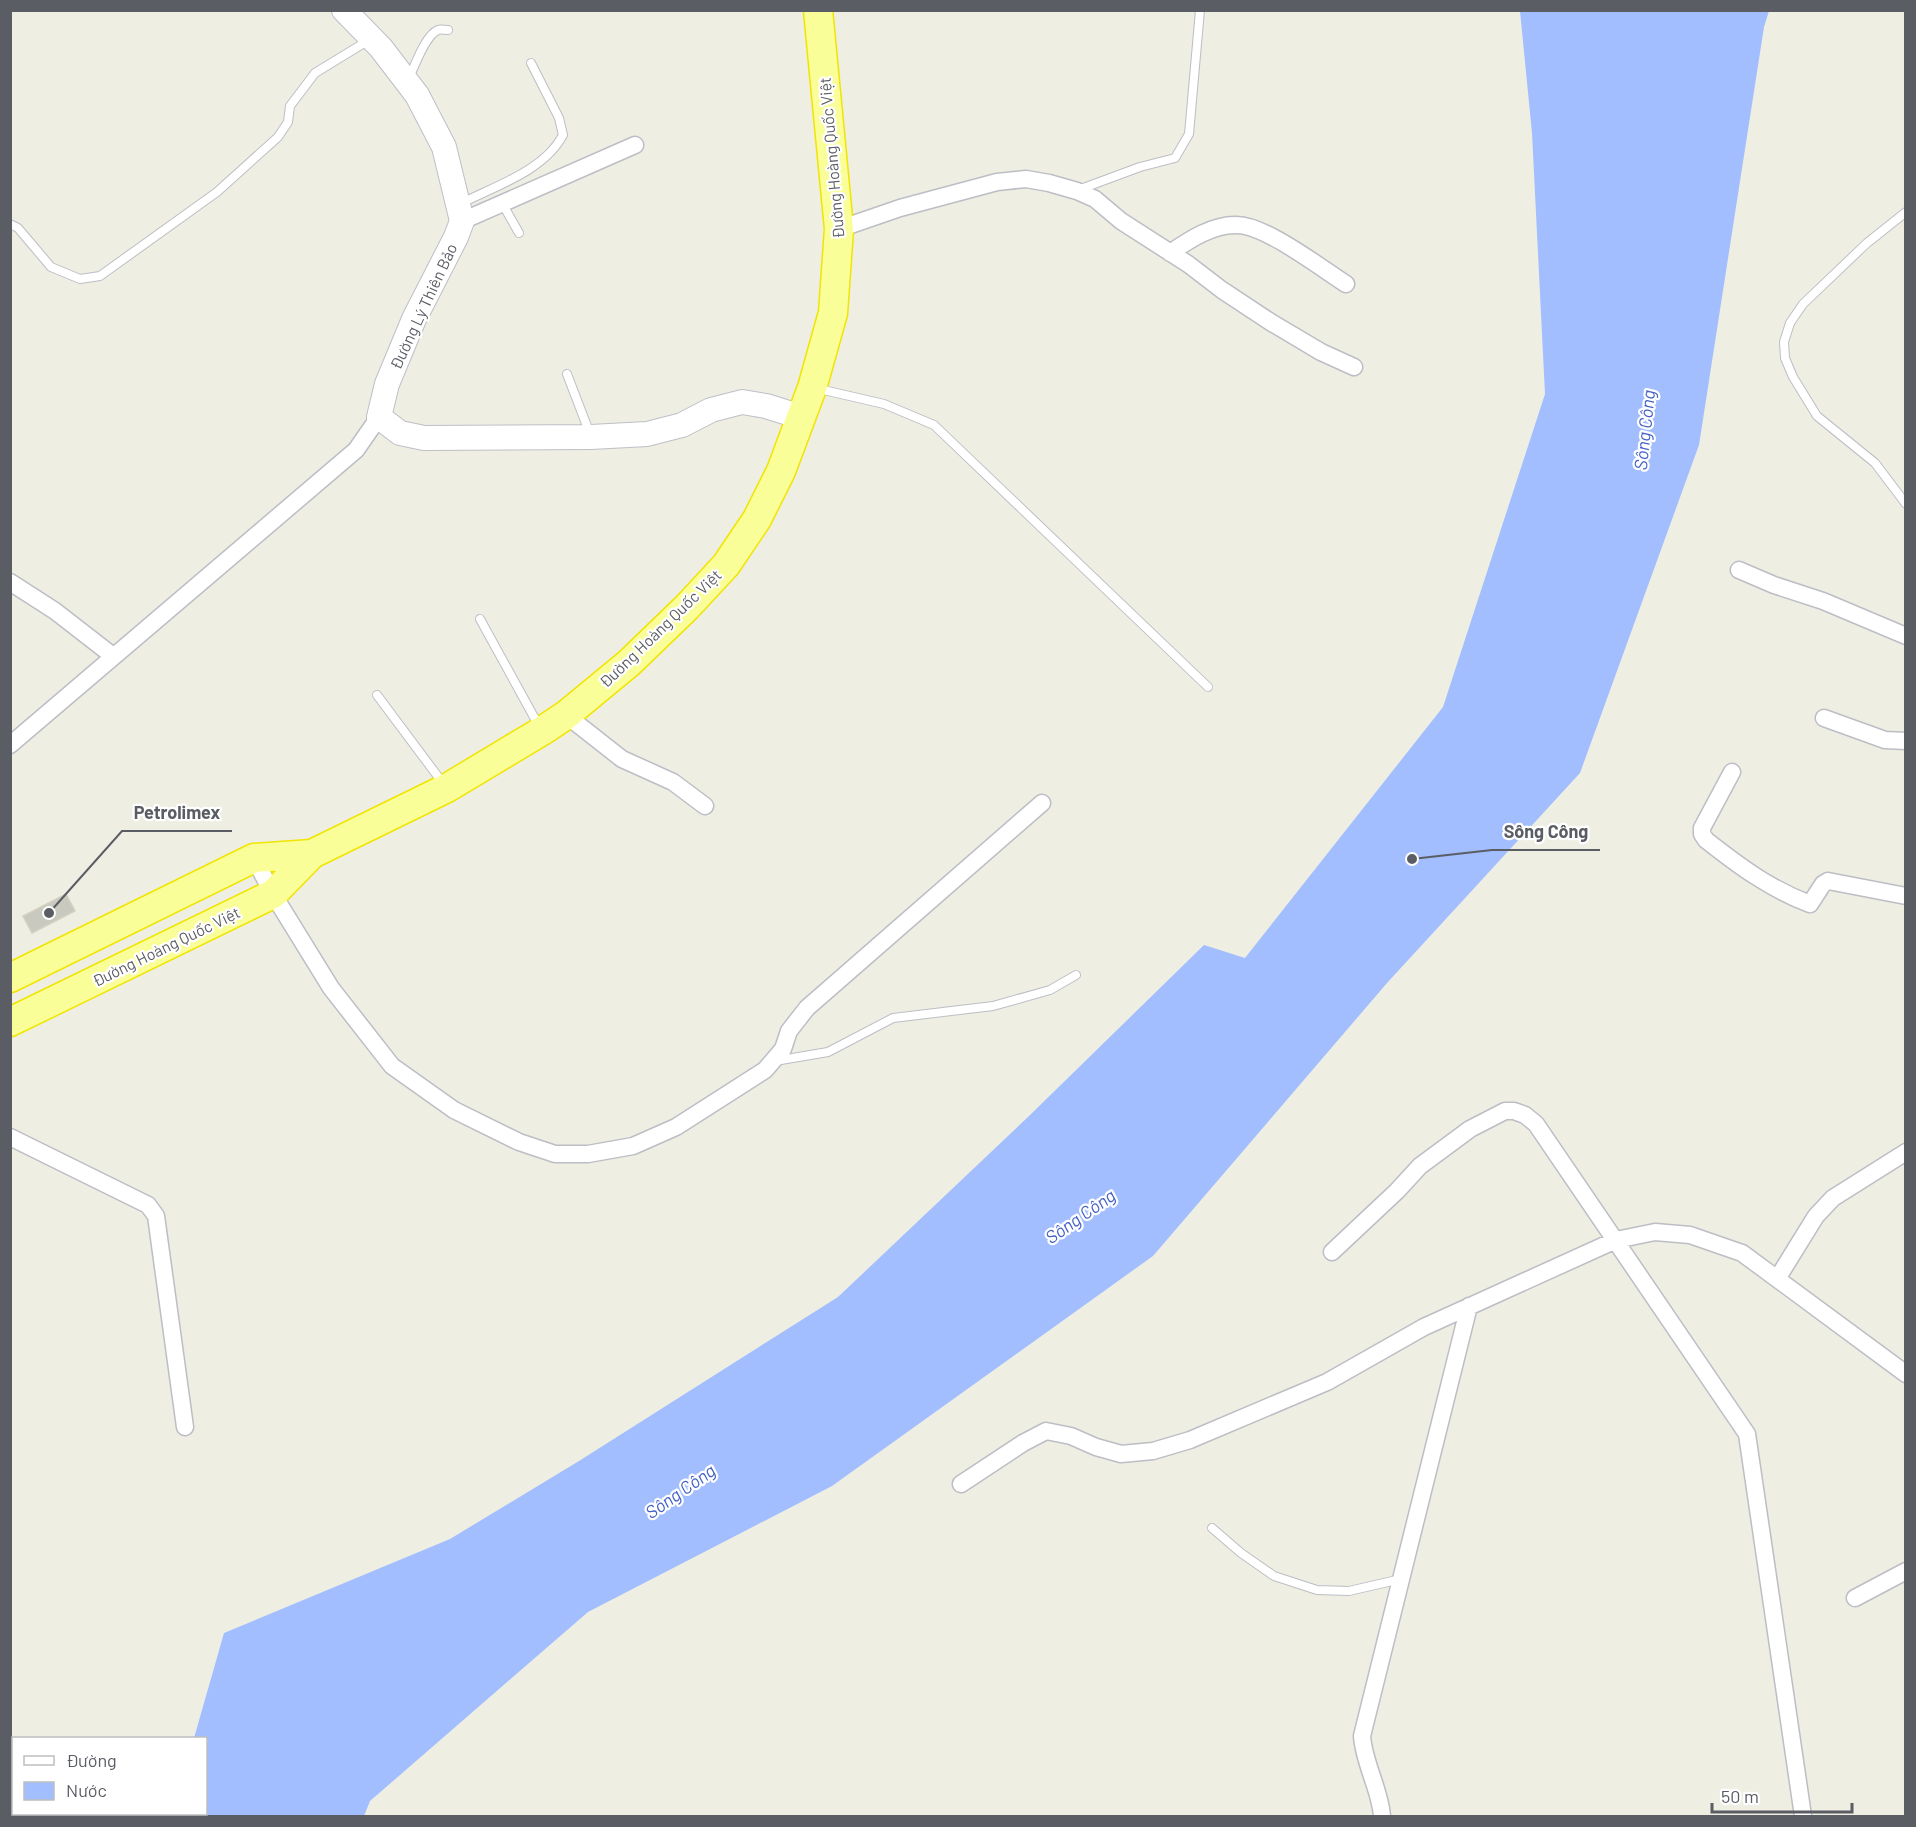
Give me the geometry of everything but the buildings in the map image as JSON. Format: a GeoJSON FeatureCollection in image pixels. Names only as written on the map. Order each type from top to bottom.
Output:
{"type":"FeatureCollection","features":[{"type":"Feature","properties":{"kind":"highway","name":"Đường Hoàng Quốc Việt"},"geometry":{"type":"LineString","coordinates":[[10,1022],[273,894],[312,854],[447,788],[542,731],[566,715],[638,655],[726,565],[762,509],[780,471],[812,388],[832,314],[839,230],[818,10]]}},
{"type":"Feature","properties":{"kind":"highway","name":"Đường Hoàng Quốc Việt"},"geometry":{"type":"LineString","coordinates":[[10,978],[254,858],[312,854]]}},
{"type":"Feature","properties":{"kind":"main road"},"geometry":{"type":"LineString","coordinates":[[344,10],[372,39],[417,95],[444,147],[459,213]]}},
{"type":"Feature","properties":{"kind":"main road","name":"Đường Lý Thiên Bảo"},"geometry":{"type":"LineString","coordinates":[[379,417],[387,384],[414,319],[456,237],[459,213]]}},
{"type":"Feature","properties":{"kind":"main road"},"geometry":{"type":"LineString","coordinates":[[379,417],[400,433],[424,438],[591,437],[647,434],[682,425],[711,410],[742,402],[766,406],[801,417]]}},
{"type":"Feature","properties":{"kind":"street"},"geometry":{"type":"LineString","coordinates":[[459,213],[502,203],[634,146]]}},
{"type":"Feature","properties":{"kind":"street"},"geometry":{"type":"LineString","coordinates":[[839,230],[900,208],[997,183],[1026,179],[1050,183],[1095,199],[1121,221],[1272,322],[1321,352],[1354,367]]}},
{"type":"Feature","properties":{"kind":"street"},"geometry":{"type":"LineString","coordinates":[[1170,253],[1190,239],[1215,228],[1235,224],[1249,226],[1346,284]]}},
{"type":"Feature","properties":{"kind":"street"},"geometry":{"type":"LineString","coordinates":[[10,745],[356,450],[379,417]]}},
{"type":"Feature","properties":{"kind":"street"},"geometry":{"type":"LineString","coordinates":[[1739,570],[1774,585],[1823,601],[1905,636]]}},
{"type":"Feature","properties":{"kind":"street"},"geometry":{"type":"LineString","coordinates":[[10,582],[54,611],[113,656]]}},
{"type":"Feature","properties":{"kind":"street"},"geometry":{"type":"LineString","coordinates":[[566,715],[622,759],[673,783],[705,806]]}},
{"type":"Feature","properties":{"kind":"street"},"geometry":{"type":"LineString","coordinates":[[1824,718],[1885,740],[1905,741]]}},
{"type":"Feature","properties":{"kind":"street"},"geometry":{"type":"LineString","coordinates":[[1732,772],[1702,828],[1702,834],[1706,840],[1747,872],[1810,904],[1825,882],[1905,896]]}},
{"type":"Feature","properties":{"kind":"street"},"geometry":{"type":"LineString","coordinates":[[254,858],[273,894],[332,988],[392,1066],[454,1110],[519,1142],[555,1154],[588,1154],[633,1146],[676,1127],[765,1070],[783,1049],[789,1031],[807,1008],[1042,803]]}},
{"type":"Feature","properties":{"kind":"street"},"geometry":{"type":"LineString","coordinates":[[1332,1252],[1397,1191],[1420,1166],[1470,1129],[1505,1111],[1525,1115],[1536,1124],[1747,1434],[1803,1816]]}},
{"type":"Feature","properties":{"kind":"street"},"geometry":{"type":"LineString","coordinates":[[10,1137],[148,1205],[156,1216],[185,1427]]}},
{"type":"Feature","properties":{"kind":"street"},"geometry":{"type":"LineString","coordinates":[[1777,1279],[1816,1216],[1833,1198],[1905,1152]]}},
{"type":"Feature","properties":{"kind":"street"},"geometry":{"type":"LineString","coordinates":[[961,1484],[1023,1443],[1046,1431],[1071,1436],[1096,1447],[1121,1454],[1153,1451],[1190,1440],[1327,1382],[1424,1327],[1616,1240],[1655,1232],[1690,1235],[1742,1253],[1905,1374]]}},
{"type":"Feature","properties":{"kind":"street"},"geometry":{"type":"LineString","coordinates":[[1382,1816],[1380,1797],[1363,1747],[1362,1736],[1469,1306]]}},
{"type":"Feature","properties":{"kind":"street"},"geometry":{"type":"LineString","coordinates":[[1855,1598],[1905,1572]]}},
{"type":"Feature","properties":{"kind":"lane"},"geometry":{"type":"LineString","coordinates":[[1077,191],[1140,167],[1175,158],[1190,134],[1200,10]]}},
{"type":"Feature","properties":{"kind":"lane"},"geometry":{"type":"LineString","coordinates":[[407,82],[430,37],[437,30],[448,30]]}},
{"type":"Feature","properties":{"kind":"lane"},"geometry":{"type":"LineString","coordinates":[[10,224],[18,228],[51,267],[80,279],[100,276],[217,192],[278,137],[288,122],[290,106],[315,73],[372,39]]}},
{"type":"Feature","properties":{"kind":"lane"},"geometry":{"type":"LineString","coordinates":[[459,213],[530,169],[557,147],[563,135],[559,118],[531,63]]}},
{"type":"Feature","properties":{"kind":"lane"},"geometry":{"type":"LineString","coordinates":[[502,203],[519,233]]}},
{"type":"Feature","properties":{"kind":"lane"},"geometry":{"type":"LineString","coordinates":[[1905,212],[1867,243],[1803,304],[1790,323],[1784,342],[1785,358],[1792,377],[1817,416],[1875,463],[1905,504]]}},
{"type":"Feature","properties":{"kind":"lane"},"geometry":{"type":"LineString","coordinates":[[567,374],[591,437]]}},
{"type":"Feature","properties":{"kind":"lane"},"geometry":{"type":"LineString","coordinates":[[812,388],[884,404],[934,425],[1208,687]]}},
{"type":"Feature","properties":{"kind":"lane"},"geometry":{"type":"LineString","coordinates":[[480,619],[542,731]]}},
{"type":"Feature","properties":{"kind":"lane"},"geometry":{"type":"LineString","coordinates":[[377,695],[447,788]]}},
{"type":"Feature","properties":{"kind":"lane"},"geometry":{"type":"LineString","coordinates":[[772,1062],[828,1052],[893,1018],[993,1006],[1050,990],[1076,975]]}},
{"type":"Feature","properties":{"kind":"lane"},"geometry":{"type":"LineString","coordinates":[[1212,1528],[1241,1553],[1274,1576],[1317,1590],[1349,1591],[1401,1579]]}},
{"type":"Feature","properties":{"kind":"water","name":"Sông Công"},"geometry":{"type":"Polygon","coordinates":[[[1520,11],[1769,11],[1764,27],[1699,445],[1580,773],[1387,983],[1153,1256],[832,1486],[588,1612],[370,1801],[364,1816],[171,1816],[207,1815],[207,1737],[194,1737],[224,1633],[450,1539],[579,1461],[838,1297],[1028,1117],[1204,945],[1245,958],[1443,707],[1545,394],[1532,133],[1520,11]]]}},
{"type":"Feature","properties":{"kind":"place","name":"Sông Công"},"geometry":{"type":"Point","coordinates":[1412,859]}},
{"type":"Feature","properties":{"kind":"place","name":"Petrolimex"},"geometry":{"type":"Point","coordinates":[49,913]}}]}
